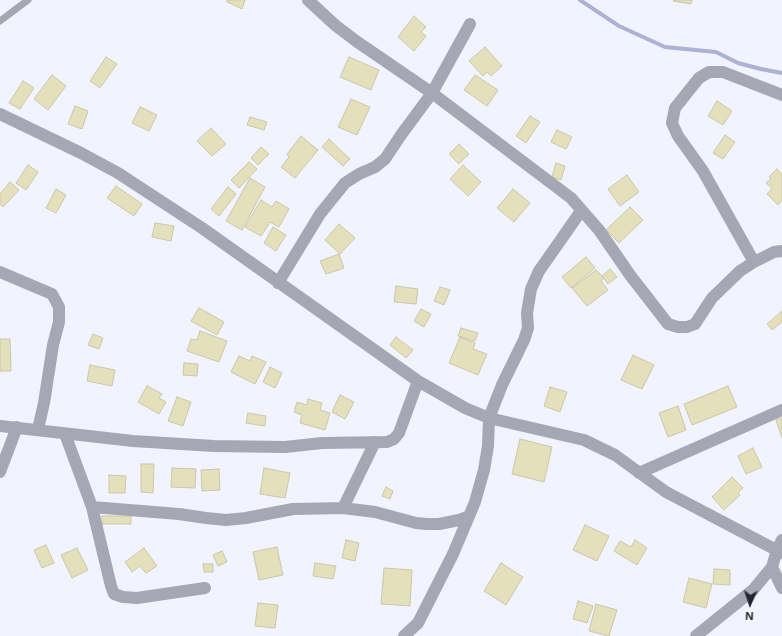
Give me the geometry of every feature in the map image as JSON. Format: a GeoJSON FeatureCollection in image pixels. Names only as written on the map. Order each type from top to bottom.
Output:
{"type":"FeatureCollection","features":[{"type":"Feature","properties":{"kind":"street"},"geometry":{"type":"LineString","coordinates":[[308,0],[335,25],[356,41],[432,93],[571,198],[599,230],[630,276],[668,324],[678,327],[687,327],[694,324],[712,298],[740,270],[774,252],[782,251]]}},
{"type":"Feature","properties":{"kind":"street"},"geometry":{"type":"LineString","coordinates":[[278,283],[320,214],[346,183],[359,174],[375,167],[385,159],[432,93],[470,24]]}},
{"type":"Feature","properties":{"kind":"street"},"geometry":{"type":"LineString","coordinates":[[754,262],[703,171],[678,136],[672,123],[675,108],[699,78],[709,72],[723,72],[782,95]]}},
{"type":"Feature","properties":{"kind":"street"},"geometry":{"type":"LineString","coordinates":[[0,114],[81,153],[118,173],[202,228],[418,381],[465,408],[489,418],[584,440],[615,455],[666,492],[780,548],[772,567],[753,590],[696,636]]}},
{"type":"Feature","properties":{"kind":"street"},"geometry":{"type":"LineString","coordinates":[[404,636],[418,624],[453,554],[475,502],[484,470],[488,446],[489,418],[502,385],[524,340],[528,328],[528,300],[539,271],[581,211]]}},
{"type":"Feature","properties":{"kind":"street"},"geometry":{"type":"LineString","coordinates":[[1,273],[52,294],[59,307],[59,322],[53,345],[44,403],[38,429]]}},
{"type":"Feature","properties":{"kind":"street"},"geometry":{"type":"LineString","coordinates":[[0,426],[38,429],[66,434],[133,441],[214,446],[286,447],[322,443],[387,442],[394,439],[399,433],[418,381]]}},
{"type":"Feature","properties":{"kind":"street"},"geometry":{"type":"LineString","coordinates":[[639,473],[782,410]]}},
{"type":"Feature","properties":{"kind":"street"},"geometry":{"type":"LineString","coordinates":[[0,472],[17,428]]}},
{"type":"Feature","properties":{"kind":"street"},"geometry":{"type":"LineString","coordinates":[[66,434],[92,507],[114,594],[122,597],[136,598],[205,588]]}},
{"type":"Feature","properties":{"kind":"street"},"geometry":{"type":"LineString","coordinates":[[343,508],[375,442]]}},
{"type":"Feature","properties":{"kind":"street"},"geometry":{"type":"LineString","coordinates":[[92,507],[179,514],[226,520],[293,510],[343,508],[376,512],[416,523],[427,524],[439,524],[459,520],[469,516]]}},
{"type":"Feature","properties":{"kind":"street"},"geometry":{"type":"LineString","coordinates":[[772,567],[782,588]]}},
{"type":"Feature","properties":{"kind":"lane"},"geometry":{"type":"LineString","coordinates":[[0,21],[28,0]]}},
{"type":"Feature","properties":{"kind":"building"},"geometry":{"type":"Polygon","coordinates":[[[227,0],[245,0],[242,9],[227,2],[227,0]]]}},
{"type":"Feature","properties":{"kind":"building"},"geometry":{"type":"Polygon","coordinates":[[[692,0],[691,4],[673,1],[692,0]]]}},
{"type":"Feature","properties":{"kind":"building"},"geometry":{"type":"Polygon","coordinates":[[[414,16],[426,27],[421,32],[426,36],[414,51],[398,37],[414,16]]]}},
{"type":"Feature","properties":{"kind":"building"},"geometry":{"type":"Polygon","coordinates":[[[485,47],[502,66],[491,76],[487,72],[483,76],[469,61],[485,47]]]}},
{"type":"Feature","properties":{"kind":"building"},"geometry":{"type":"Polygon","coordinates":[[[106,57],[117,64],[100,88],[90,81],[106,57]]]}},
{"type":"Feature","properties":{"kind":"building"},"geometry":{"type":"Polygon","coordinates":[[[349,57],[379,70],[371,90],[340,77],[349,57]]]}},
{"type":"Feature","properties":{"kind":"building"},"geometry":{"type":"Polygon","coordinates":[[[52,75],[66,86],[48,110],[34,99],[52,75]]]}},
{"type":"Feature","properties":{"kind":"building"},"geometry":{"type":"Polygon","coordinates":[[[475,75],[498,90],[487,106],[464,90],[475,75]]]}},
{"type":"Feature","properties":{"kind":"building"},"geometry":{"type":"Polygon","coordinates":[[[23,81],[34,88],[20,109],[9,103],[23,81]]]}},
{"type":"Feature","properties":{"kind":"building"},"geometry":{"type":"Polygon","coordinates":[[[351,99],[370,107],[357,135],[338,127],[351,99]]]}},
{"type":"Feature","properties":{"kind":"building"},"geometry":{"type":"Polygon","coordinates":[[[717,101],[732,111],[723,125],[708,116],[717,101]]]}},
{"type":"Feature","properties":{"kind":"building"},"geometry":{"type":"Polygon","coordinates":[[[75,106],[88,111],[82,129],[68,124],[75,106]]]}},
{"type":"Feature","properties":{"kind":"building"},"geometry":{"type":"Polygon","coordinates":[[[140,107],[157,115],[149,131],[132,123],[140,107]]]}},
{"type":"Feature","properties":{"kind":"building"},"geometry":{"type":"Polygon","coordinates":[[[530,116],[540,122],[526,143],[516,136],[530,116]]]}},
{"type":"Feature","properties":{"kind":"building"},"geometry":{"type":"Polygon","coordinates":[[[250,117],[267,122],[264,130],[247,125],[250,117]]]}},
{"type":"Feature","properties":{"kind":"building"},"geometry":{"type":"Polygon","coordinates":[[[211,128],[226,144],[212,156],[197,141],[211,128]]]}},
{"type":"Feature","properties":{"kind":"building"},"geometry":{"type":"Polygon","coordinates":[[[557,130],[572,137],[566,149],[551,142],[557,130]]]}},
{"type":"Feature","properties":{"kind":"building"},"geometry":{"type":"Polygon","coordinates":[[[725,135],[735,142],[723,159],[713,153],[725,135]]]}},
{"type":"Feature","properties":{"kind":"building"},"geometry":{"type":"Polygon","coordinates":[[[301,136],[318,150],[295,178],[281,167],[289,157],[287,154],[301,136]]]}},
{"type":"Feature","properties":{"kind":"building"},"geometry":{"type":"Polygon","coordinates":[[[329,139],[350,159],[343,166],[322,147],[329,139]]]}},
{"type":"Feature","properties":{"kind":"building"},"geometry":{"type":"Polygon","coordinates":[[[459,144],[469,154],[459,164],[449,154],[459,144]]]}},
{"type":"Feature","properties":{"kind":"building"},"geometry":{"type":"Polygon","coordinates":[[[261,147],[269,154],[258,165],[251,158],[261,147]]]}},
{"type":"Feature","properties":{"kind":"building"},"geometry":{"type":"Polygon","coordinates":[[[249,162],[257,169],[239,188],[231,180],[249,162]]]}},
{"type":"Feature","properties":{"kind":"building"},"geometry":{"type":"Polygon","coordinates":[[[556,163],[565,166],[561,180],[552,177],[556,163]]]}},
{"type":"Feature","properties":{"kind":"building"},"geometry":{"type":"Polygon","coordinates":[[[28,165],[38,172],[26,190],[16,183],[28,165]]]}},
{"type":"Feature","properties":{"kind":"building"},"geometry":{"type":"Polygon","coordinates":[[[463,165],[481,182],[468,196],[450,179],[463,165]]]}},
{"type":"Feature","properties":{"kind":"building"},"geometry":{"type":"Polygon","coordinates":[[[777,169],[782,174],[782,200],[778,205],[767,194],[772,188],[766,183],[771,179],[769,177],[777,169]]]}},
{"type":"Feature","properties":{"kind":"building"},"geometry":{"type":"Polygon","coordinates":[[[627,175],[639,192],[620,206],[608,189],[627,175]]]}},
{"type":"Feature","properties":{"kind":"building"},"geometry":{"type":"Polygon","coordinates":[[[250,178],[265,187],[242,230],[226,221],[250,178]]]}},
{"type":"Feature","properties":{"kind":"building"},"geometry":{"type":"Polygon","coordinates":[[[10,182],[19,190],[3,207],[0,204],[0,194],[10,182]]]}},
{"type":"Feature","properties":{"kind":"building"},"geometry":{"type":"Polygon","coordinates":[[[116,186],[142,204],[134,216],[107,198],[116,186]]]}},
{"type":"Feature","properties":{"kind":"building"},"geometry":{"type":"Polygon","coordinates":[[[228,187],[236,194],[219,216],[211,209],[228,187]]]}},
{"type":"Feature","properties":{"kind":"building"},"geometry":{"type":"Polygon","coordinates":[[[56,189],[66,195],[56,213],[46,208],[56,189]]]}},
{"type":"Feature","properties":{"kind":"building"},"geometry":{"type":"Polygon","coordinates":[[[513,189],[530,203],[514,222],[497,208],[513,189]]]}},
{"type":"Feature","properties":{"kind":"building"},"geometry":{"type":"Polygon","coordinates":[[[261,200],[272,207],[276,201],[289,209],[279,227],[270,222],[261,236],[245,227],[261,200]]]}},
{"type":"Feature","properties":{"kind":"building"},"geometry":{"type":"Polygon","coordinates":[[[630,207],[643,220],[619,243],[606,230],[630,207]]]}},
{"type":"Feature","properties":{"kind":"building"},"geometry":{"type":"Polygon","coordinates":[[[155,223],[174,226],[171,241],[152,237],[155,223]]]}},
{"type":"Feature","properties":{"kind":"building"},"geometry":{"type":"Polygon","coordinates":[[[339,224],[355,238],[340,254],[325,240],[339,224]]]}},
{"type":"Feature","properties":{"kind":"building"},"geometry":{"type":"Polygon","coordinates":[[[273,227],[286,235],[276,251],[264,243],[273,227]]]}},
{"type":"Feature","properties":{"kind":"building"},"geometry":{"type":"Polygon","coordinates":[[[339,254],[344,268],[326,274],[320,261],[339,254]]]}},
{"type":"Feature","properties":{"kind":"building"},"geometry":{"type":"Polygon","coordinates":[[[586,257],[595,268],[571,288],[562,277],[586,257]]]}},
{"type":"Feature","properties":{"kind":"building"},"geometry":{"type":"Polygon","coordinates":[[[610,269],[617,277],[608,284],[602,276],[610,269]]]}},
{"type":"Feature","properties":{"kind":"building"},"geometry":{"type":"Polygon","coordinates":[[[596,270],[604,278],[601,281],[608,290],[587,306],[572,288],[596,270]]]}},
{"type":"Feature","properties":{"kind":"building"},"geometry":{"type":"Polygon","coordinates":[[[396,286],[418,289],[416,304],[394,302],[396,286]]]}},
{"type":"Feature","properties":{"kind":"building"},"geometry":{"type":"Polygon","coordinates":[[[440,287],[450,290],[444,305],[434,301],[440,287]]]}},
{"type":"Feature","properties":{"kind":"building"},"geometry":{"type":"Polygon","coordinates":[[[199,308],[224,322],[217,335],[191,321],[199,308]]]}},
{"type":"Feature","properties":{"kind":"building"},"geometry":{"type":"Polygon","coordinates":[[[421,309],[431,314],[424,327],[414,321],[421,309]]]}},
{"type":"Feature","properties":{"kind":"building"},"geometry":{"type":"Polygon","coordinates":[[[782,311],[782,322],[772,330],[767,324],[782,311]]]}},
{"type":"Feature","properties":{"kind":"building"},"geometry":{"type":"Polygon","coordinates":[[[461,328],[478,333],[475,341],[458,336],[461,328]]]}},
{"type":"Feature","properties":{"kind":"building"},"geometry":{"type":"Polygon","coordinates":[[[200,331],[227,341],[219,362],[187,351],[191,339],[197,340],[200,331]]]}},
{"type":"Feature","properties":{"kind":"building"},"geometry":{"type":"Polygon","coordinates":[[[93,334],[103,338],[99,349],[88,345],[93,334]]]}},
{"type":"Feature","properties":{"kind":"building"},"geometry":{"type":"Polygon","coordinates":[[[396,337],[413,350],[406,358],[390,345],[396,337]]]}},
{"type":"Feature","properties":{"kind":"building"},"geometry":{"type":"Polygon","coordinates":[[[460,337],[475,343],[473,349],[487,354],[478,375],[449,363],[460,337]]]}},
{"type":"Feature","properties":{"kind":"building"},"geometry":{"type":"Polygon","coordinates":[[[0,339],[10,339],[11,371],[0,371],[0,339]]]}},
{"type":"Feature","properties":{"kind":"building"},"geometry":{"type":"Polygon","coordinates":[[[633,355],[654,365],[642,389],[621,380],[633,355]]]}},
{"type":"Feature","properties":{"kind":"building"},"geometry":{"type":"Polygon","coordinates":[[[239,356],[250,361],[252,356],[266,362],[255,384],[231,372],[239,356]]]}},
{"type":"Feature","properties":{"kind":"building"},"geometry":{"type":"Polygon","coordinates":[[[184,363],[198,364],[197,376],[183,375],[184,363]]]}},
{"type":"Feature","properties":{"kind":"building"},"geometry":{"type":"Polygon","coordinates":[[[90,365],[115,370],[112,386],[87,381],[90,365]]]}},
{"type":"Feature","properties":{"kind":"building"},"geometry":{"type":"Polygon","coordinates":[[[270,367],[282,373],[275,388],[263,382],[270,367]]]}},
{"type":"Feature","properties":{"kind":"building"},"geometry":{"type":"Polygon","coordinates":[[[147,386],[162,394],[159,398],[166,402],[159,414],[138,402],[147,386]]]}},
{"type":"Feature","properties":{"kind":"building"},"geometry":{"type":"Polygon","coordinates":[[[728,386],[737,407],[692,425],[684,404],[728,386]]]}},
{"type":"Feature","properties":{"kind":"building"},"geometry":{"type":"Polygon","coordinates":[[[550,387],[567,392],[560,412],[544,406],[550,387]]]}},
{"type":"Feature","properties":{"kind":"building"},"geometry":{"type":"Polygon","coordinates":[[[340,395],[354,402],[345,419],[332,412],[340,395]]]}},
{"type":"Feature","properties":{"kind":"building"},"geometry":{"type":"Polygon","coordinates":[[[177,397],[191,402],[183,426],[168,421],[177,397]]]}},
{"type":"Feature","properties":{"kind":"building"},"geometry":{"type":"Polygon","coordinates":[[[308,399],[322,403],[320,410],[330,413],[325,430],[300,423],[302,415],[294,412],[297,402],[307,405],[308,399]]]}},
{"type":"Feature","properties":{"kind":"building"},"geometry":{"type":"Polygon","coordinates":[[[678,406],[686,430],[668,437],[659,413],[678,406]]]}},
{"type":"Feature","properties":{"kind":"building"},"geometry":{"type":"Polygon","coordinates":[[[248,413],[266,416],[265,426],[246,423],[248,413]]]}},
{"type":"Feature","properties":{"kind":"building"},"geometry":{"type":"Polygon","coordinates":[[[782,418],[782,438],[776,420],[782,418]]]}},
{"type":"Feature","properties":{"kind":"building"},"geometry":{"type":"Polygon","coordinates":[[[520,439],[552,447],[544,482],[512,474],[520,439]]]}},
{"type":"Feature","properties":{"kind":"building"},"geometry":{"type":"Polygon","coordinates":[[[753,448],[762,467],[746,474],[738,456],[753,448]]]}},
{"type":"Feature","properties":{"kind":"building"},"geometry":{"type":"Polygon","coordinates":[[[141,464],[154,464],[153,493],[141,492],[141,464]]]}},
{"type":"Feature","properties":{"kind":"building"},"geometry":{"type":"Polygon","coordinates":[[[172,468],[196,469],[195,488],[171,487],[172,468]]]}},
{"type":"Feature","properties":{"kind":"building"},"geometry":{"type":"Polygon","coordinates":[[[264,468],[290,473],[285,498],[260,494],[264,468]]]}},
{"type":"Feature","properties":{"kind":"building"},"geometry":{"type":"Polygon","coordinates":[[[219,469],[220,490],[202,491],[201,470],[219,469]]]}},
{"type":"Feature","properties":{"kind":"building"},"geometry":{"type":"Polygon","coordinates":[[[109,475],[126,476],[125,493],[109,493],[109,475]]]}},
{"type":"Feature","properties":{"kind":"building"},"geometry":{"type":"Polygon","coordinates":[[[732,477],[743,488],[738,493],[740,495],[724,510],[712,497],[732,477]]]}},
{"type":"Feature","properties":{"kind":"building"},"geometry":{"type":"Polygon","coordinates":[[[386,487],[393,491],[390,499],[382,496],[386,487]]]}},
{"type":"Feature","properties":{"kind":"building"},"geometry":{"type":"Polygon","coordinates":[[[102,516],[131,516],[131,524],[102,524],[102,516]]]}},
{"type":"Feature","properties":{"kind":"building"},"geometry":{"type":"Polygon","coordinates":[[[585,525],[609,536],[597,561],[573,550],[585,525]]]}},
{"type":"Feature","properties":{"kind":"building"},"geometry":{"type":"Polygon","coordinates":[[[346,540],[359,543],[355,561],[342,558],[346,540]]]}},
{"type":"Feature","properties":{"kind":"building"},"geometry":{"type":"Polygon","coordinates":[[[635,540],[647,548],[637,565],[614,551],[620,541],[631,547],[635,540]]]}},
{"type":"Feature","properties":{"kind":"building"},"geometry":{"type":"Polygon","coordinates":[[[46,545],[54,563],[42,568],[34,550],[46,545]]]}},
{"type":"Feature","properties":{"kind":"building"},"geometry":{"type":"Polygon","coordinates":[[[277,547],[283,575],[259,580],[253,552],[277,547]]]}},
{"type":"Feature","properties":{"kind":"building"},"geometry":{"type":"Polygon","coordinates":[[[77,548],[88,570],[72,578],[61,555],[77,548]]]}},
{"type":"Feature","properties":{"kind":"building"},"geometry":{"type":"Polygon","coordinates":[[[144,548],[157,566],[146,573],[140,566],[132,572],[125,562],[144,548]]]}},
{"type":"Feature","properties":{"kind":"building"},"geometry":{"type":"Polygon","coordinates":[[[222,551],[227,562],[218,566],[213,555],[222,551]]]}},
{"type":"Feature","properties":{"kind":"building"},"geometry":{"type":"Polygon","coordinates":[[[315,563],[336,566],[333,579],[313,576],[315,563]]]}},
{"type":"Feature","properties":{"kind":"building"},"geometry":{"type":"Polygon","coordinates":[[[501,563],[523,577],[506,605],[484,591],[501,563]]]}},
{"type":"Feature","properties":{"kind":"building"},"geometry":{"type":"Polygon","coordinates":[[[203,564],[213,564],[213,572],[204,572],[203,564]]]}},
{"type":"Feature","properties":{"kind":"building"},"geometry":{"type":"Polygon","coordinates":[[[384,568],[412,570],[410,606],[381,604],[384,568]]]}},
{"type":"Feature","properties":{"kind":"building"},"geometry":{"type":"Polygon","coordinates":[[[714,569],[730,570],[730,585],[713,584],[714,569]]]}},
{"type":"Feature","properties":{"kind":"building"},"geometry":{"type":"Polygon","coordinates":[[[689,578],[712,584],[706,608],[683,602],[689,578]]]}},
{"type":"Feature","properties":{"kind":"building"},"geometry":{"type":"Polygon","coordinates":[[[578,601],[593,606],[587,623],[573,619],[578,601]]]}},
{"type":"Feature","properties":{"kind":"building"},"geometry":{"type":"Polygon","coordinates":[[[258,603],[278,605],[275,628],[255,626],[258,603]]]}},
{"type":"Feature","properties":{"kind":"building"},"geometry":{"type":"Polygon","coordinates":[[[596,604],[617,610],[609,636],[589,631],[596,604]]]}},
{"type":"Feature","properties":{"kind":"waterway"},"geometry":{"type":"LineString","coordinates":[[580,0],[619,26],[665,47],[716,52],[738,63],[782,73]]}}]}
